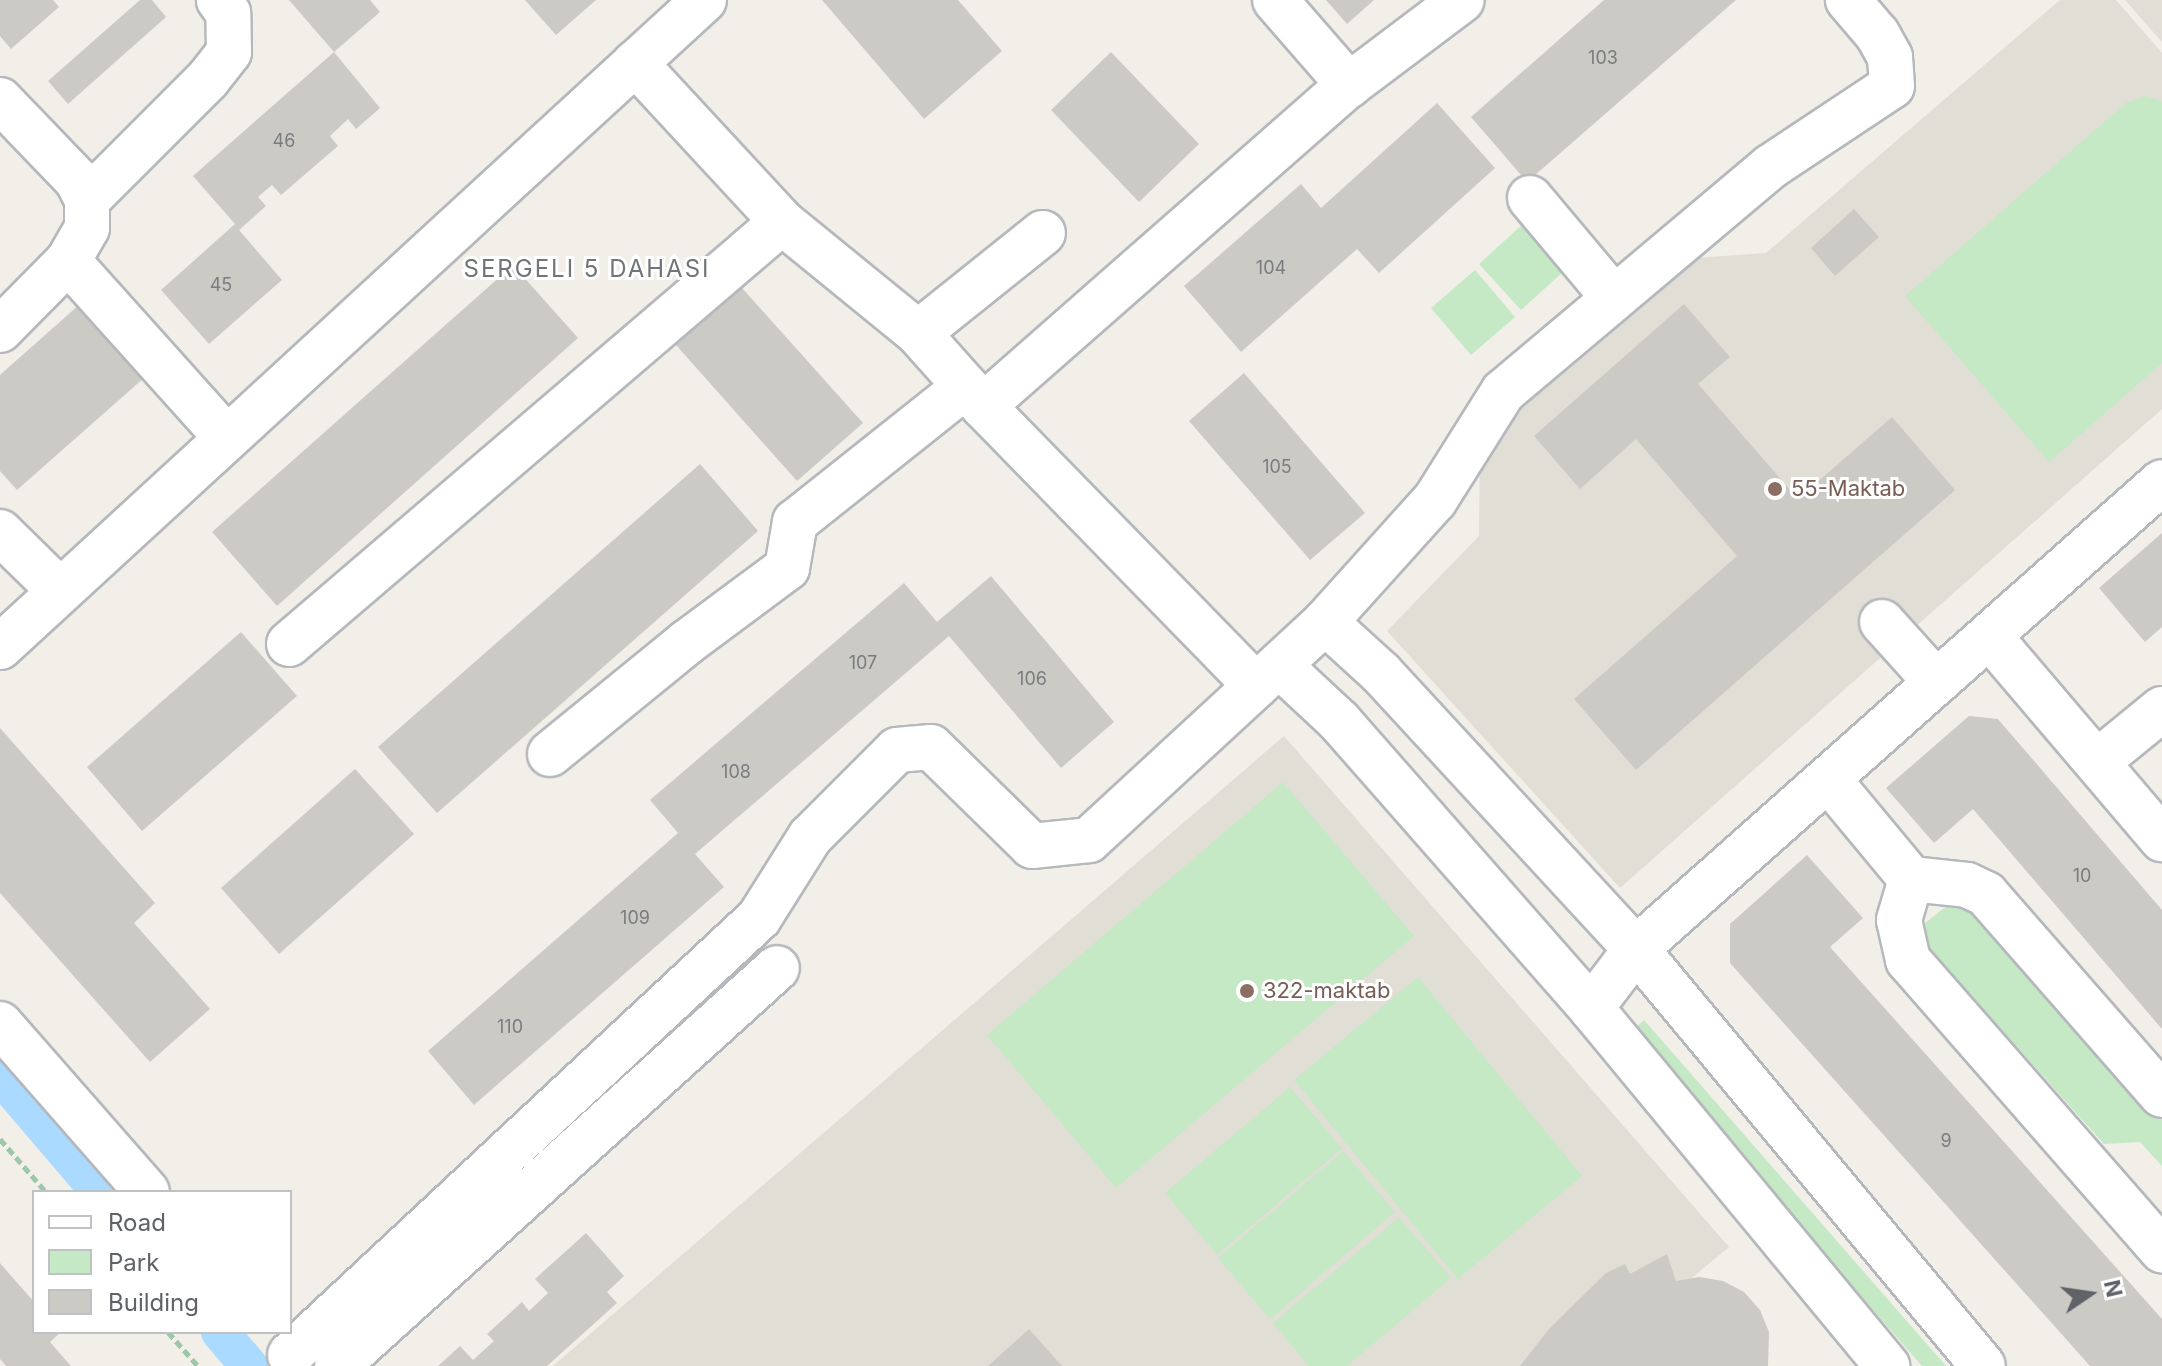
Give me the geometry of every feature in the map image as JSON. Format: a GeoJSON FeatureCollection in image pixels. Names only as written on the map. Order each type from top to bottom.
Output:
{"type":"FeatureCollection","features":[{"type":"Feature","properties":{"kind":"street"},"geometry":{"type":"LineString","coordinates":[[87,200],[208,79],[229,52],[228,13],[219,0]]}},
{"type":"Feature","properties":{"kind":"street"},"geometry":{"type":"LineString","coordinates":[[0,647],[704,0]]}},
{"type":"Feature","properties":{"kind":"street"},"geometry":{"type":"LineString","coordinates":[[1275,0],[1349,85]]}},
{"type":"Feature","properties":{"kind":"street"},"geometry":{"type":"LineString","coordinates":[[550,754],[686,643],[787,568],[795,522],[974,396],[1349,85],[1462,0]]}},
{"type":"Feature","properties":{"kind":"street"},"geometry":{"type":"LineString","coordinates":[[287,1351],[759,918],[810,837],[897,750],[931,747],[1032,846],[1089,840],[1325,622],[1435,500],[1503,392],[1770,167],[1892,86],[1890,57],[1877,34],[1848,0]]}},
{"type":"Feature","properties":{"kind":"street"},"geometry":{"type":"LineString","coordinates":[[635,63],[782,222],[918,333],[974,396],[1268,676],[1339,721],[1591,1008],[1887,1366]]}},
{"type":"Feature","properties":{"kind":"street"},"geometry":{"type":"LineString","coordinates":[[0,100],[77,180],[87,200],[87,228],[68,261],[0,330]]}},
{"type":"Feature","properties":{"kind":"street"},"geometry":{"type":"LineString","coordinates":[[1530,198],[1613,297]]}},
{"type":"Feature","properties":{"kind":"street"},"geometry":{"type":"LineString","coordinates":[[289,644],[782,222]]}},
{"type":"Feature","properties":{"kind":"street"},"geometry":{"type":"LineString","coordinates":[[918,333],[1043,233]]}},
{"type":"Feature","properties":{"kind":"street"},"geometry":{"type":"LineString","coordinates":[[68,261],[226,437]]}},
{"type":"Feature","properties":{"kind":"street"},"geometry":{"type":"LineString","coordinates":[[1591,1008],[1636,949],[2162,482]]}},
{"type":"Feature","properties":{"kind":"street"},"geometry":{"type":"LineString","coordinates":[[0,532],[60,591]]}},
{"type":"Feature","properties":{"kind":"street"},"geometry":{"type":"LineString","coordinates":[[1325,622],[1381,673],[1636,949],[1983,1366]]}},
{"type":"Feature","properties":{"kind":"street"},"geometry":{"type":"LineString","coordinates":[[1882,622],[1936,682]]}},
{"type":"Feature","properties":{"kind":"street"},"geometry":{"type":"LineString","coordinates":[[1989,636],[2162,839]]}},
{"type":"Feature","properties":{"kind":"street"},"geometry":{"type":"LineString","coordinates":[[2097,762],[2162,709]]}},
{"type":"Feature","properties":{"kind":"street"},"geometry":{"type":"LineString","coordinates":[[1828,779],[1911,879],[1967,885],[1986,894],[2162,1095]]}},
{"type":"Feature","properties":{"kind":"street"},"geometry":{"type":"LineString","coordinates":[[1911,879],[1899,920],[1908,960],[2162,1250]]}},
{"type":"Feature","properties":{"kind":"street"},"geometry":{"type":"LineString","coordinates":[[337,1366],[777,968]]}},
{"type":"Feature","properties":{"kind":"street"},"geometry":{"type":"LineString","coordinates":[[0,1024],[145,1190]]}},
{"type":"Feature","properties":{"kind":"path"},"geometry":{"type":"LineString","coordinates":[[0,1139],[44,1190]]}},
{"type":"Feature","properties":{"kind":"path"},"geometry":{"type":"LineString","coordinates":[[170,1334],[198,1366]]}},
{"type":"Feature","properties":{"kind":"shaded area","name":"55-Maktab"},"geometry":{"type":"Polygon","coordinates":[[[2060,0],[2116,0],[2162,53],[2162,409],[1620,888],[1387,631],[1479,536],[1480,442],[1680,259],[1766,253],[2060,0]]]}},
{"type":"Feature","properties":{"kind":"shaded area"},"geometry":{"type":"Polygon","coordinates":[[[2125,0],[2162,0],[2162,42],[2125,0]]]}},
{"type":"Feature","properties":{"kind":"shaded area","name":"322-maktab"},"geometry":{"type":"Polygon","coordinates":[[[1284,736],[1729,1247],[1586,1366],[553,1366],[1284,736]]]}},
{"type":"Feature","properties":{"kind":"green space"},"geometry":{"type":"Polygon","coordinates":[[[2146,96],[2162,101],[2162,363],[2049,462],[1905,296],[2126,103],[2146,96]]]}},
{"type":"Feature","properties":{"kind":"green space"},"geometry":{"type":"Polygon","coordinates":[[[1524,223],[1574,262],[1521,310],[1479,264],[1524,223]]]}},
{"type":"Feature","properties":{"kind":"green space"},"geometry":{"type":"Polygon","coordinates":[[[1475,270],[1515,317],[1471,355],[1431,308],[1475,270]]]}},
{"type":"Feature","properties":{"kind":"green space"},"geometry":{"type":"Polygon","coordinates":[[[1283,782],[1414,936],[1116,1188],[987,1035],[1283,782]]]}},
{"type":"Feature","properties":{"kind":"green space"},"geometry":{"type":"Polygon","coordinates":[[[1957,898],[1978,903],[2162,1117],[2162,1166],[2140,1142],[2104,1144],[1928,947],[1925,923],[1957,898]]]}},
{"type":"Feature","properties":{"kind":"green space"},"geometry":{"type":"Polygon","coordinates":[[[1418,977],[1582,1176],[1458,1279],[1294,1080],[1418,977]]]}},
{"type":"Feature","properties":{"kind":"green space"},"geometry":{"type":"Polygon","coordinates":[[[1644,1020],[1946,1366],[1922,1366],[1631,1032],[1644,1020]]]}},
{"type":"Feature","properties":{"kind":"green space"},"geometry":{"type":"Polygon","coordinates":[[[1290,1087],[1342,1148],[1217,1255],[1165,1193],[1290,1087]]]}},
{"type":"Feature","properties":{"kind":"green space"},"geometry":{"type":"Polygon","coordinates":[[[1343,1151],[1395,1212],[1270,1319],[1218,1258],[1343,1151]]]}},
{"type":"Feature","properties":{"kind":"green space"},"geometry":{"type":"Polygon","coordinates":[[[1399,1217],[1451,1278],[1347,1366],[1309,1366],[1273,1323],[1399,1217]]]}},
{"type":"Feature","properties":{"kind":"building"},"geometry":{"type":"Polygon","coordinates":[[[0,0],[53,0],[59,7],[11,49],[0,36],[0,0]]]}},
{"type":"Feature","properties":{"kind":"building"},"geometry":{"type":"Polygon","coordinates":[[[140,0],[152,0],[166,17],[68,104],[48,81],[140,0]]]}},
{"type":"Feature","properties":{"kind":"building"},"geometry":{"type":"Polygon","coordinates":[[[289,0],[370,0],[380,12],[334,52],[289,0]]]}},
{"type":"Feature","properties":{"kind":"building"},"geometry":{"type":"Polygon","coordinates":[[[525,0],[596,0],[556,35],[525,0]]]}},
{"type":"Feature","properties":{"kind":"building"},"geometry":{"type":"Polygon","coordinates":[[[822,0],[958,0],[1002,51],[924,119],[822,0]]]}},
{"type":"Feature","properties":{"kind":"building"},"geometry":{"type":"Polygon","coordinates":[[[1326,0],[1374,0],[1347,24],[1326,0]]]}},
{"type":"Feature","properties":{"kind":"building"},"geometry":{"type":"Polygon","coordinates":[[[1604,0],[1736,0],[1527,182],[1471,117],[1604,0]]]}},
{"type":"Feature","properties":{"kind":"building"},"geometry":{"type":"Polygon","coordinates":[[[334,52],[380,108],[356,129],[348,119],[330,136],[338,146],[281,195],[272,185],[258,197],[266,206],[239,230],[282,280],[209,344],[161,290],[235,224],[193,176],[334,52]]]}},
{"type":"Feature","properties":{"kind":"building"},"geometry":{"type":"Polygon","coordinates":[[[1111,52],[1199,144],[1139,202],[1051,110],[1111,52]]]}},
{"type":"Feature","properties":{"kind":"building"},"geometry":{"type":"Polygon","coordinates":[[[1437,103],[1495,168],[1379,273],[1357,249],[1241,352],[1184,286],[1301,184],[1321,208],[1437,103]]]}},
{"type":"Feature","properties":{"kind":"building"},"geometry":{"type":"Polygon","coordinates":[[[1854,209],[1879,237],[1835,276],[1811,248],[1854,209]]]}},
{"type":"Feature","properties":{"kind":"building"},"geometry":{"type":"Polygon","coordinates":[[[513,265],[578,338],[277,606],[212,532],[513,265]]]}},
{"type":"Feature","properties":{"kind":"building"},"geometry":{"type":"Polygon","coordinates":[[[733,278],[863,423],[797,481],[668,336],[733,278]]]}},
{"type":"Feature","properties":{"kind":"building"},"geometry":{"type":"Polygon","coordinates":[[[80,304],[145,377],[17,490],[0,471],[0,375],[80,304]]]}},
{"type":"Feature","properties":{"kind":"building"},"geometry":{"type":"Polygon","coordinates":[[[1684,304],[1730,357],[1698,384],[1798,499],[1892,417],[1955,490],[1636,770],[1574,699],[1737,556],[1636,439],[1580,489],[1534,436],[1684,304]]]}},
{"type":"Feature","properties":{"kind":"building"},"geometry":{"type":"Polygon","coordinates":[[[1244,373],[1365,513],[1310,560],[1189,421],[1244,373]]]}},
{"type":"Feature","properties":{"kind":"building"},"geometry":{"type":"Polygon","coordinates":[[[700,464],[758,531],[437,813],[378,747],[700,464]]]}},
{"type":"Feature","properties":{"kind":"building"},"geometry":{"type":"Polygon","coordinates":[[[2162,533],[2162,627],[2145,642],[2099,588],[2162,533]]]}},
{"type":"Feature","properties":{"kind":"building"},"geometry":{"type":"Polygon","coordinates":[[[991,576],[1114,722],[1061,768],[949,636],[695,854],[724,887],[474,1105],[428,1051],[678,833],[650,800],[904,583],[937,622],[991,576]]]}},
{"type":"Feature","properties":{"kind":"building"},"geometry":{"type":"Polygon","coordinates":[[[241,632],[297,696],[142,831],[87,767],[241,632]]]}},
{"type":"Feature","properties":{"kind":"building"},"geometry":{"type":"Polygon","coordinates":[[[1969,716],[1998,719],[2162,910],[2162,1029],[1973,809],[1934,843],[1886,788],[1969,716]]]}},
{"type":"Feature","properties":{"kind":"building"},"geometry":{"type":"Polygon","coordinates":[[[0,728],[155,903],[134,923],[210,1009],[150,1062],[0,893],[0,728]]]}},
{"type":"Feature","properties":{"kind":"building"},"geometry":{"type":"Polygon","coordinates":[[[355,769],[414,834],[279,954],[221,888],[355,769]]]}},
{"type":"Feature","properties":{"kind":"building"},"geometry":{"type":"Polygon","coordinates":[[[1807,855],[1863,918],[1830,947],[2162,1319],[2162,1366],[2090,1366],[1730,963],[1730,924],[1807,855]]]}},
{"type":"Feature","properties":{"kind":"building"},"geometry":{"type":"Polygon","coordinates":[[[586,1233],[624,1276],[607,1292],[617,1303],[547,1366],[438,1366],[460,1346],[473,1360],[494,1341],[487,1334],[522,1302],[529,1311],[548,1293],[535,1279],[586,1233]]]}},
{"type":"Feature","properties":{"kind":"building"},"geometry":{"type":"Polygon","coordinates":[[[1667,1254],[1676,1281],[1699,1277],[1723,1281],[1744,1292],[1760,1310],[1769,1332],[1768,1366],[1520,1366],[1549,1329],[1606,1273],[1625,1264],[1630,1274],[1667,1254]]]}},
{"type":"Feature","properties":{"kind":"building"},"geometry":{"type":"Polygon","coordinates":[[[0,1263],[32,1300],[32,1334],[59,1334],[50,1342],[71,1366],[6,1366],[0,1359],[0,1263]]]}},
{"type":"Feature","properties":{"kind":"building"},"geometry":{"type":"Polygon","coordinates":[[[1029,1329],[1062,1366],[988,1366],[1029,1329]]]}},
{"type":"Feature","properties":{"kind":"waterway"},"geometry":{"type":"LineString","coordinates":[[0,1075],[98,1190]]}},
{"type":"Feature","properties":{"kind":"waterway"},"geometry":{"type":"LineString","coordinates":[[222,1334],[249,1366]]}},
{"type":"Feature","properties":{"kind":"place","name":"55-Maktab"},"geometry":{"type":"Point","coordinates":[1775,489]}},
{"type":"Feature","properties":{"kind":"place","name":"322-maktab"},"geometry":{"type":"Point","coordinates":[1247,991]}},
{"type":"Feature","properties":{"kind":"district","name":"SERGELI 5 DAHASI"},"geometry":{"type":"Point","coordinates":[587,269]}}]}
